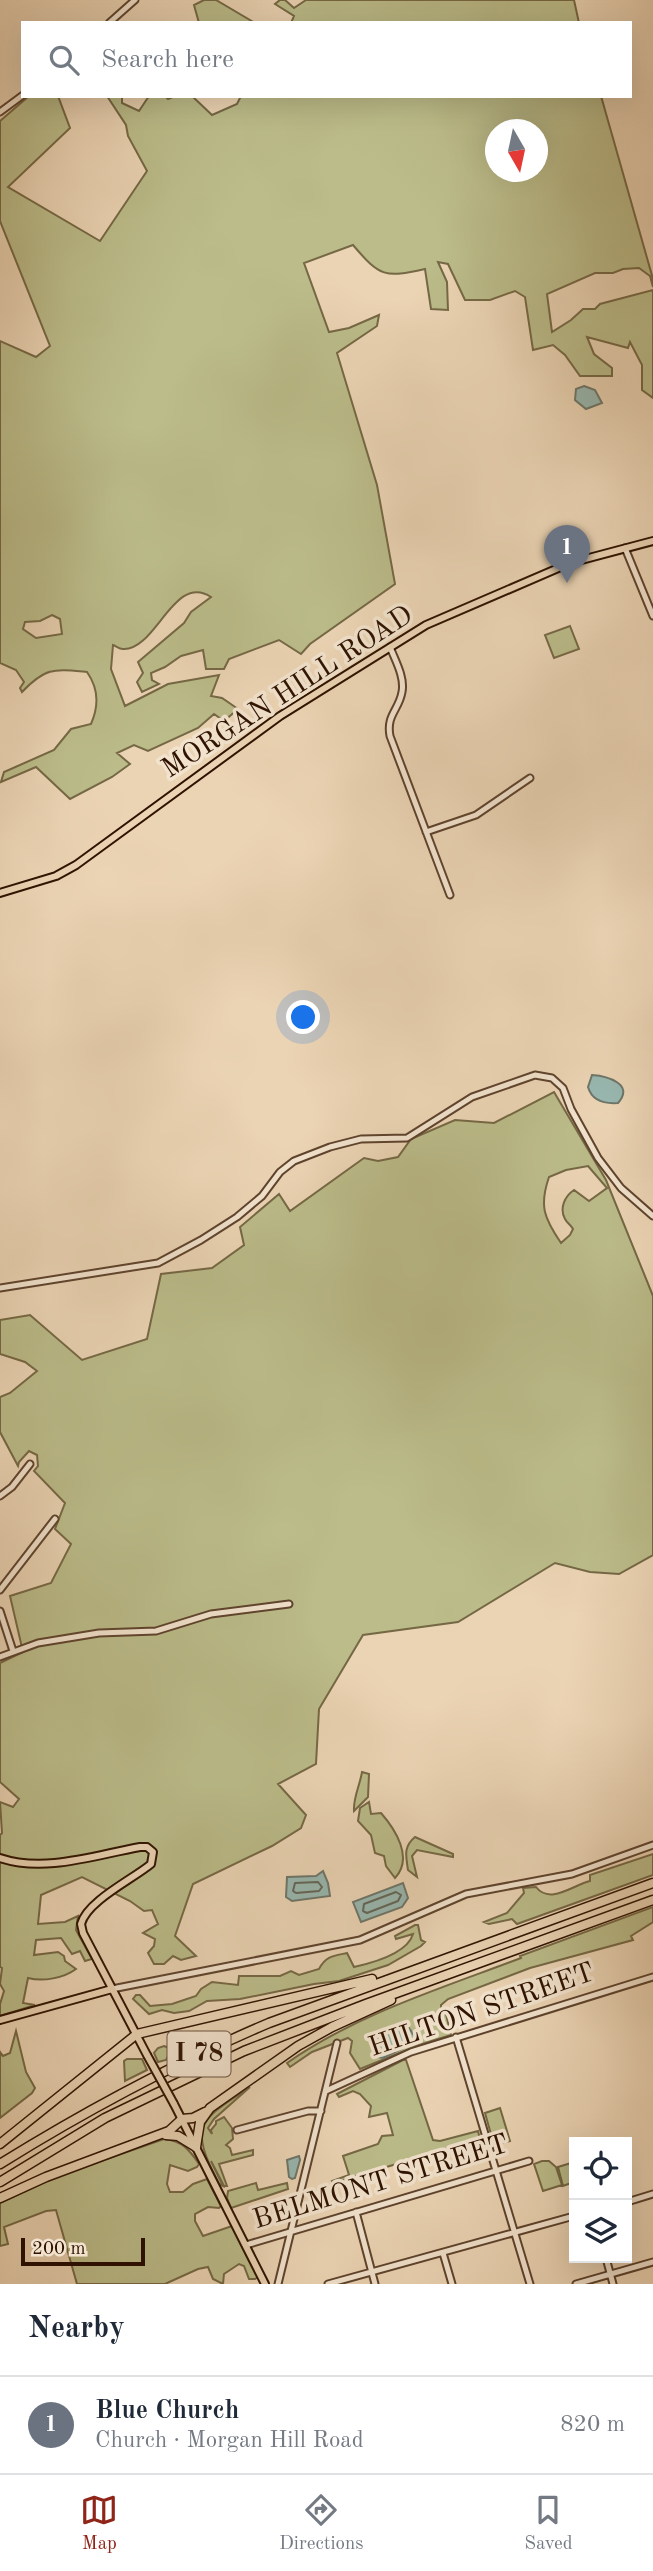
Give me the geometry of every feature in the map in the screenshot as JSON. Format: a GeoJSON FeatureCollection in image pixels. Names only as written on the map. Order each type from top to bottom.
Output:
{"type":"FeatureCollection","features":[{"type":"Feature","properties":{"kind":"highway","name":"I 78"},"geometry":{"type":"LineString","coordinates":[[0,2164],[85,2112],[170,2067],[270,2023],[411,1969],[653,1883]]}},
{"type":"Feature","properties":{"kind":"highway","name":"I 78"},"geometry":{"type":"LineString","coordinates":[[0,2182],[105,2118],[194,2073],[304,2027],[653,1900]]}},
{"type":"Feature","properties":{"kind":"highway"},"geometry":{"type":"LineString","coordinates":[[0,2144],[137,2034],[411,1969]]}},
{"type":"Feature","properties":{"kind":"highway"},"geometry":{"type":"LineString","coordinates":[[0,2198],[46,2177],[173,2129],[181,2119],[193,2118],[206,2111],[309,2040],[444,1975]]}},
{"type":"Feature","properties":{"kind":"highway"},"geometry":{"type":"LineString","coordinates":[[159,2135],[178,2136],[196,2147],[197,2132],[206,2111]]}},
{"type":"Feature","properties":{"kind":"main road","name":"MORGAN HILL ROAD"},"geometry":{"type":"LineString","coordinates":[[0,893],[56,876],[76,865],[247,739],[426,625],[570,563],[653,541]]}},
{"type":"Feature","properties":{"kind":"main road"},"geometry":{"type":"LineString","coordinates":[[0,1858],[18,1863],[42,1864],[140,1847],[151,1850],[154,1858],[151,1864],[89,1910],[82,1921],[83,1933],[265,2284]]}},
{"type":"Feature","properties":{"kind":"main road"},"geometry":{"type":"LineString","coordinates":[[0,2020],[112,1989]]}},
{"type":"Feature","properties":{"kind":"street"},"geometry":{"type":"LineString","coordinates":[[111,21],[135,0]]}},
{"type":"Feature","properties":{"kind":"street"},"geometry":{"type":"LineString","coordinates":[[0,113],[21,97]]}},
{"type":"Feature","properties":{"kind":"street"},"geometry":{"type":"LineString","coordinates":[[625,548],[653,616]]}},
{"type":"Feature","properties":{"kind":"street"},"geometry":{"type":"LineString","coordinates":[[390,647],[401,676],[402,693],[388,725],[450,895]]}},
{"type":"Feature","properties":{"kind":"street"},"geometry":{"type":"LineString","coordinates":[[426,832],[476,816],[530,778]]}},
{"type":"Feature","properties":{"kind":"street"},"geometry":{"type":"LineString","coordinates":[[0,1288],[158,1263],[230,1222],[262,1196],[280,1172],[294,1161],[361,1139],[407,1138],[472,1097],[535,1075],[552,1078],[563,1088],[571,1110],[598,1158],[621,1188],[653,1216]]}},
{"type":"Feature","properties":{"kind":"street"},"geometry":{"type":"LineString","coordinates":[[0,1496],[12,1488],[30,1464]]}},
{"type":"Feature","properties":{"kind":"street"},"geometry":{"type":"LineString","coordinates":[[0,1590],[55,1518]]}},
{"type":"Feature","properties":{"kind":"street"},"geometry":{"type":"LineString","coordinates":[[0,1657],[38,1643],[99,1633],[158,1630],[211,1614],[289,1604]]}},
{"type":"Feature","properties":{"kind":"street"},"geometry":{"type":"LineString","coordinates":[[0,1611],[13,1651]]}},
{"type":"Feature","properties":{"kind":"street"},"geometry":{"type":"LineString","coordinates":[[112,1989],[360,1940],[466,1894],[572,1874],[653,1845]]}},
{"type":"Feature","properties":{"kind":"street","name":"HILTON STREET"},"geometry":{"type":"LineString","coordinates":[[326,2091],[391,2059],[653,1977]]}},
{"type":"Feature","properties":{"kind":"street"},"geometry":{"type":"LineString","coordinates":[[456,2037],[530,2284]]}},
{"type":"Feature","properties":{"kind":"street"},"geometry":{"type":"LineString","coordinates":[[278,2284],[337,2043]]}},
{"type":"Feature","properties":{"kind":"street"},"geometry":{"type":"LineString","coordinates":[[237,2130],[308,2111],[321,2111]]}},
{"type":"Feature","properties":{"kind":"street","name":"BELMONT STREET"},"geometry":{"type":"LineString","coordinates":[[246,2245],[528,2161]]}},
{"type":"Feature","properties":{"kind":"street"},"geometry":{"type":"LineString","coordinates":[[632,2200],[653,2194]]}},
{"type":"Feature","properties":{"kind":"street"},"geometry":{"type":"LineString","coordinates":[[356,2212],[375,2284]]}},
{"type":"Feature","properties":{"kind":"street"},"geometry":{"type":"LineString","coordinates":[[328,2284],[569,2217]]}},
{"type":"Feature","properties":{"kind":"street"},"geometry":{"type":"LineString","coordinates":[[443,2253],[452,2284]]}},
{"type":"Feature","properties":{"kind":"street"},"geometry":{"type":"LineString","coordinates":[[576,2284],[653,2262]]}},
{"type":"Feature","properties":{"kind":"street"},"geometry":{"type":"LineString","coordinates":[[607,2263],[613,2284]]}},
{"type":"Feature","properties":{"kind":"green space"},"geometry":{"type":"Polygon","coordinates":[[[204,0],[216,0],[252,21],[198,21],[194,5],[204,0]]]}},
{"type":"Feature","properties":{"kind":"green space"},"geometry":{"type":"Polygon","coordinates":[[[285,0],[294,8],[306,0],[574,0],[579,21],[292,21],[294,16],[275,4],[285,0]]]}},
{"type":"Feature","properties":{"kind":"green space"},"geometry":{"type":"Polygon","coordinates":[[[27,98],[59,98],[70,128],[8,187],[100,241],[147,171],[128,136],[126,125],[108,98],[122,98],[122,103],[139,111],[148,98],[194,98],[212,115],[237,104],[240,98],[602,98],[653,279],[653,287],[650,276],[639,268],[623,269],[613,273],[595,273],[547,294],[552,332],[583,309],[595,309],[600,304],[653,290],[653,398],[642,390],[642,365],[630,342],[628,348],[587,337],[594,354],[612,368],[612,376],[580,376],[565,355],[553,345],[533,350],[525,297],[515,291],[490,300],[465,300],[448,264],[438,262],[447,282],[448,310],[431,309],[425,269],[401,274],[384,272],[370,264],[353,245],[304,263],[329,332],[349,328],[379,315],[377,326],[337,353],[377,485],[395,584],[310,644],[301,654],[279,640],[229,659],[224,669],[206,669],[203,650],[181,656],[151,673],[152,680],[159,684],[142,692],[137,682],[143,673],[138,662],[211,597],[198,592],[186,595],[135,646],[123,649],[113,645],[111,669],[125,706],[168,684],[219,675],[211,696],[222,698],[238,709],[224,721],[214,714],[198,728],[148,751],[134,745],[117,753],[130,764],[112,777],[70,799],[36,767],[1,782],[4,772],[54,750],[71,729],[91,724],[95,711],[94,685],[87,672],[58,670],[44,674],[22,692],[20,688],[24,682],[16,670],[0,663],[0,341],[36,357],[50,346],[0,221],[0,121],[27,98]],[[52,615],[40,621],[25,622],[23,629],[36,638],[62,634],[60,619],[52,615]]]}},
{"type":"Feature","properties":{"kind":"green space"},"geometry":{"type":"Polygon","coordinates":[[[570,626],[579,649],[554,658],[545,635],[570,626]]]}},
{"type":"Feature","properties":{"kind":"green space"},"geometry":{"type":"Polygon","coordinates":[[[554,1092],[606,1180],[653,1296],[653,1555],[619,1574],[590,1572],[555,1563],[458,1622],[363,1635],[319,1709],[316,1764],[278,1784],[306,1815],[301,1828],[272,1846],[193,1884],[175,1936],[196,1956],[181,1960],[173,1956],[164,1964],[154,1964],[148,1953],[154,1946],[155,1939],[143,1933],[158,1924],[152,1910],[144,1911],[82,1877],[41,1895],[38,1924],[65,1922],[78,1916],[76,1930],[92,1959],[85,1961],[80,1951],[72,1954],[61,1938],[36,1940],[34,1955],[58,1952],[76,1969],[53,1978],[28,1978],[23,2003],[35,2005],[0,2016],[4,1991],[0,1984],[0,1802],[13,1807],[19,1799],[0,1782],[0,1663],[23,1652],[10,1596],[51,1583],[71,1544],[55,1529],[65,1503],[34,1471],[38,1466],[37,1455],[29,1451],[18,1466],[0,1432],[0,1397],[10,1393],[37,1371],[25,1362],[0,1354],[0,1320],[30,1315],[82,1360],[147,1339],[161,1274],[212,1268],[244,1245],[240,1227],[279,1194],[290,1211],[364,1158],[378,1161],[398,1157],[411,1139],[455,1120],[494,1123],[554,1092]],[[588,1166],[566,1170],[549,1177],[544,1196],[545,1212],[561,1243],[573,1229],[565,1219],[563,1211],[568,1196],[574,1190],[589,1201],[607,1188],[588,1166]]]}},
{"type":"Feature","properties":{"kind":"green space"},"geometry":{"type":"Polygon","coordinates":[[[362,1772],[369,1774],[368,1797],[354,1811],[355,1801],[362,1772]]]}},
{"type":"Feature","properties":{"kind":"green space"},"geometry":{"type":"Polygon","coordinates":[[[369,1802],[371,1814],[381,1813],[397,1835],[403,1862],[395,1878],[386,1866],[384,1856],[375,1853],[371,1835],[358,1821],[360,1808],[369,1802]]]}},
{"type":"Feature","properties":{"kind":"green space"},"geometry":{"type":"Polygon","coordinates":[[[415,1837],[453,1854],[453,1857],[417,1850],[412,1856],[417,1877],[408,1870],[406,1856],[407,1848],[415,1837]]]}},
{"type":"Feature","properties":{"kind":"green space"},"geometry":{"type":"Polygon","coordinates":[[[653,1854],[653,1875],[517,1924],[512,1919],[489,1924],[484,1922],[507,1913],[524,1893],[523,1888],[536,1887],[542,1892],[555,1894],[590,1881],[590,1875],[653,1854]]]}},
{"type":"Feature","properties":{"kind":"green space"},"geometry":{"type":"Polygon","coordinates":[[[653,1907],[653,1922],[631,1936],[633,1940],[530,1968],[448,1999],[441,2005],[441,2010],[446,2014],[451,2035],[360,2069],[350,2053],[352,2041],[348,2038],[312,2052],[290,2067],[287,2063],[342,2030],[401,2003],[653,1907]]]}},
{"type":"Feature","properties":{"kind":"green space"},"geometry":{"type":"Polygon","coordinates":[[[418,1925],[421,1940],[425,1942],[421,1946],[388,1965],[339,1981],[240,1999],[207,2001],[189,2011],[174,2013],[162,2010],[149,2014],[133,1999],[140,1995],[150,2006],[172,2004],[196,1996],[212,1982],[238,1985],[239,1976],[280,1976],[291,1971],[299,1975],[319,1969],[330,1957],[347,1953],[354,1967],[379,1960],[404,1947],[413,1934],[396,1939],[395,1936],[418,1925]]]}},
{"type":"Feature","properties":{"kind":"green space"},"geometry":{"type":"Polygon","coordinates":[[[16,2031],[26,2072],[35,2088],[0,2118],[0,2052],[3,2056],[10,2053],[16,2031]]]}},
{"type":"Feature","properties":{"kind":"green space"},"geometry":{"type":"Polygon","coordinates":[[[164,2046],[169,2048],[170,2053],[166,2060],[158,2062],[154,2053],[164,2046]]]}},
{"type":"Feature","properties":{"kind":"green space"},"geometry":{"type":"Polygon","coordinates":[[[142,2059],[147,2070],[125,2081],[124,2061],[142,2059]]]}},
{"type":"Feature","properties":{"kind":"green space"},"geometry":{"type":"Polygon","coordinates":[[[406,2060],[433,2140],[440,2141],[478,2131],[480,2139],[333,2183],[332,2181],[349,2175],[343,2156],[378,2144],[382,2136],[393,2135],[387,2113],[369,2117],[371,2106],[360,2094],[353,2091],[339,2097],[337,2094],[406,2060]]]}},
{"type":"Feature","properties":{"kind":"green space"},"geometry":{"type":"Polygon","coordinates":[[[250,2087],[214,2119],[208,2128],[212,2134],[211,2130],[216,2121],[224,2117],[232,2128],[233,2139],[226,2145],[232,2155],[253,2150],[253,2155],[219,2164],[227,2186],[224,2186],[211,2161],[223,2186],[219,2184],[209,2164],[202,2136],[204,2126],[219,2108],[250,2087]]]}},
{"type":"Feature","properties":{"kind":"green space"},"geometry":{"type":"Polygon","coordinates":[[[500,2108],[510,2141],[494,2145],[485,2113],[500,2108]]]}},
{"type":"Feature","properties":{"kind":"green space"},"geometry":{"type":"Polygon","coordinates":[[[164,2139],[184,2147],[199,2164],[188,2171],[170,2165],[167,2184],[170,2192],[183,2192],[193,2184],[207,2179],[221,2206],[208,2207],[195,2214],[195,2221],[203,2236],[232,2226],[258,2277],[255,2279],[249,2279],[244,2266],[239,2264],[224,2274],[223,2284],[213,2279],[208,2267],[165,2284],[77,2284],[56,2210],[46,2211],[4,2227],[8,2244],[0,2246],[0,2203],[55,2177],[164,2139]]]}},
{"type":"Feature","properties":{"kind":"green space"},"geometry":{"type":"Polygon","coordinates":[[[549,2161],[556,2167],[562,2185],[543,2191],[534,2164],[549,2161]]]}},
{"type":"Feature","properties":{"kind":"green space"},"geometry":{"type":"Polygon","coordinates":[[[569,2164],[569,2184],[563,2186],[558,2167],[569,2164]]]}},
{"type":"Feature","properties":{"kind":"green space"},"geometry":{"type":"Polygon","coordinates":[[[256,2183],[258,2190],[287,2183],[288,2189],[231,2208],[227,2198],[228,2191],[256,2183]]]}},
{"type":"Feature","properties":{"kind":"water"},"geometry":{"type":"Polygon","coordinates":[[[584,386],[595,390],[602,403],[586,409],[575,400],[576,389],[584,386]]]}},
{"type":"Feature","properties":{"kind":"water"},"geometry":{"type":"Polygon","coordinates":[[[592,1075],[611,1079],[621,1086],[623,1091],[618,1103],[603,1102],[592,1096],[588,1087],[592,1075]]]}},
{"type":"Feature","properties":{"kind":"water"},"geometry":{"type":"Polygon","coordinates":[[[323,1871],[330,1896],[292,1901],[286,1897],[287,1877],[316,1876],[323,1871]]]}},
{"type":"Feature","properties":{"kind":"water"},"geometry":{"type":"Polygon","coordinates":[[[403,1883],[408,1898],[402,1907],[361,1922],[353,1902],[403,1883]]]}},
{"type":"Feature","properties":{"kind":"water"},"geometry":{"type":"Polygon","coordinates":[[[409,2028],[415,2037],[414,2043],[383,2058],[378,2057],[371,2036],[377,2031],[409,2028]]]}},
{"type":"Feature","properties":{"kind":"water"},"geometry":{"type":"Polygon","coordinates":[[[299,2156],[295,2178],[292,2179],[289,2177],[287,2160],[299,2156]]]}},
{"type":"Feature","properties":{"kind":"place","name":"Blue Church"},"geometry":{"type":"Point","coordinates":[567,583]}}]}
